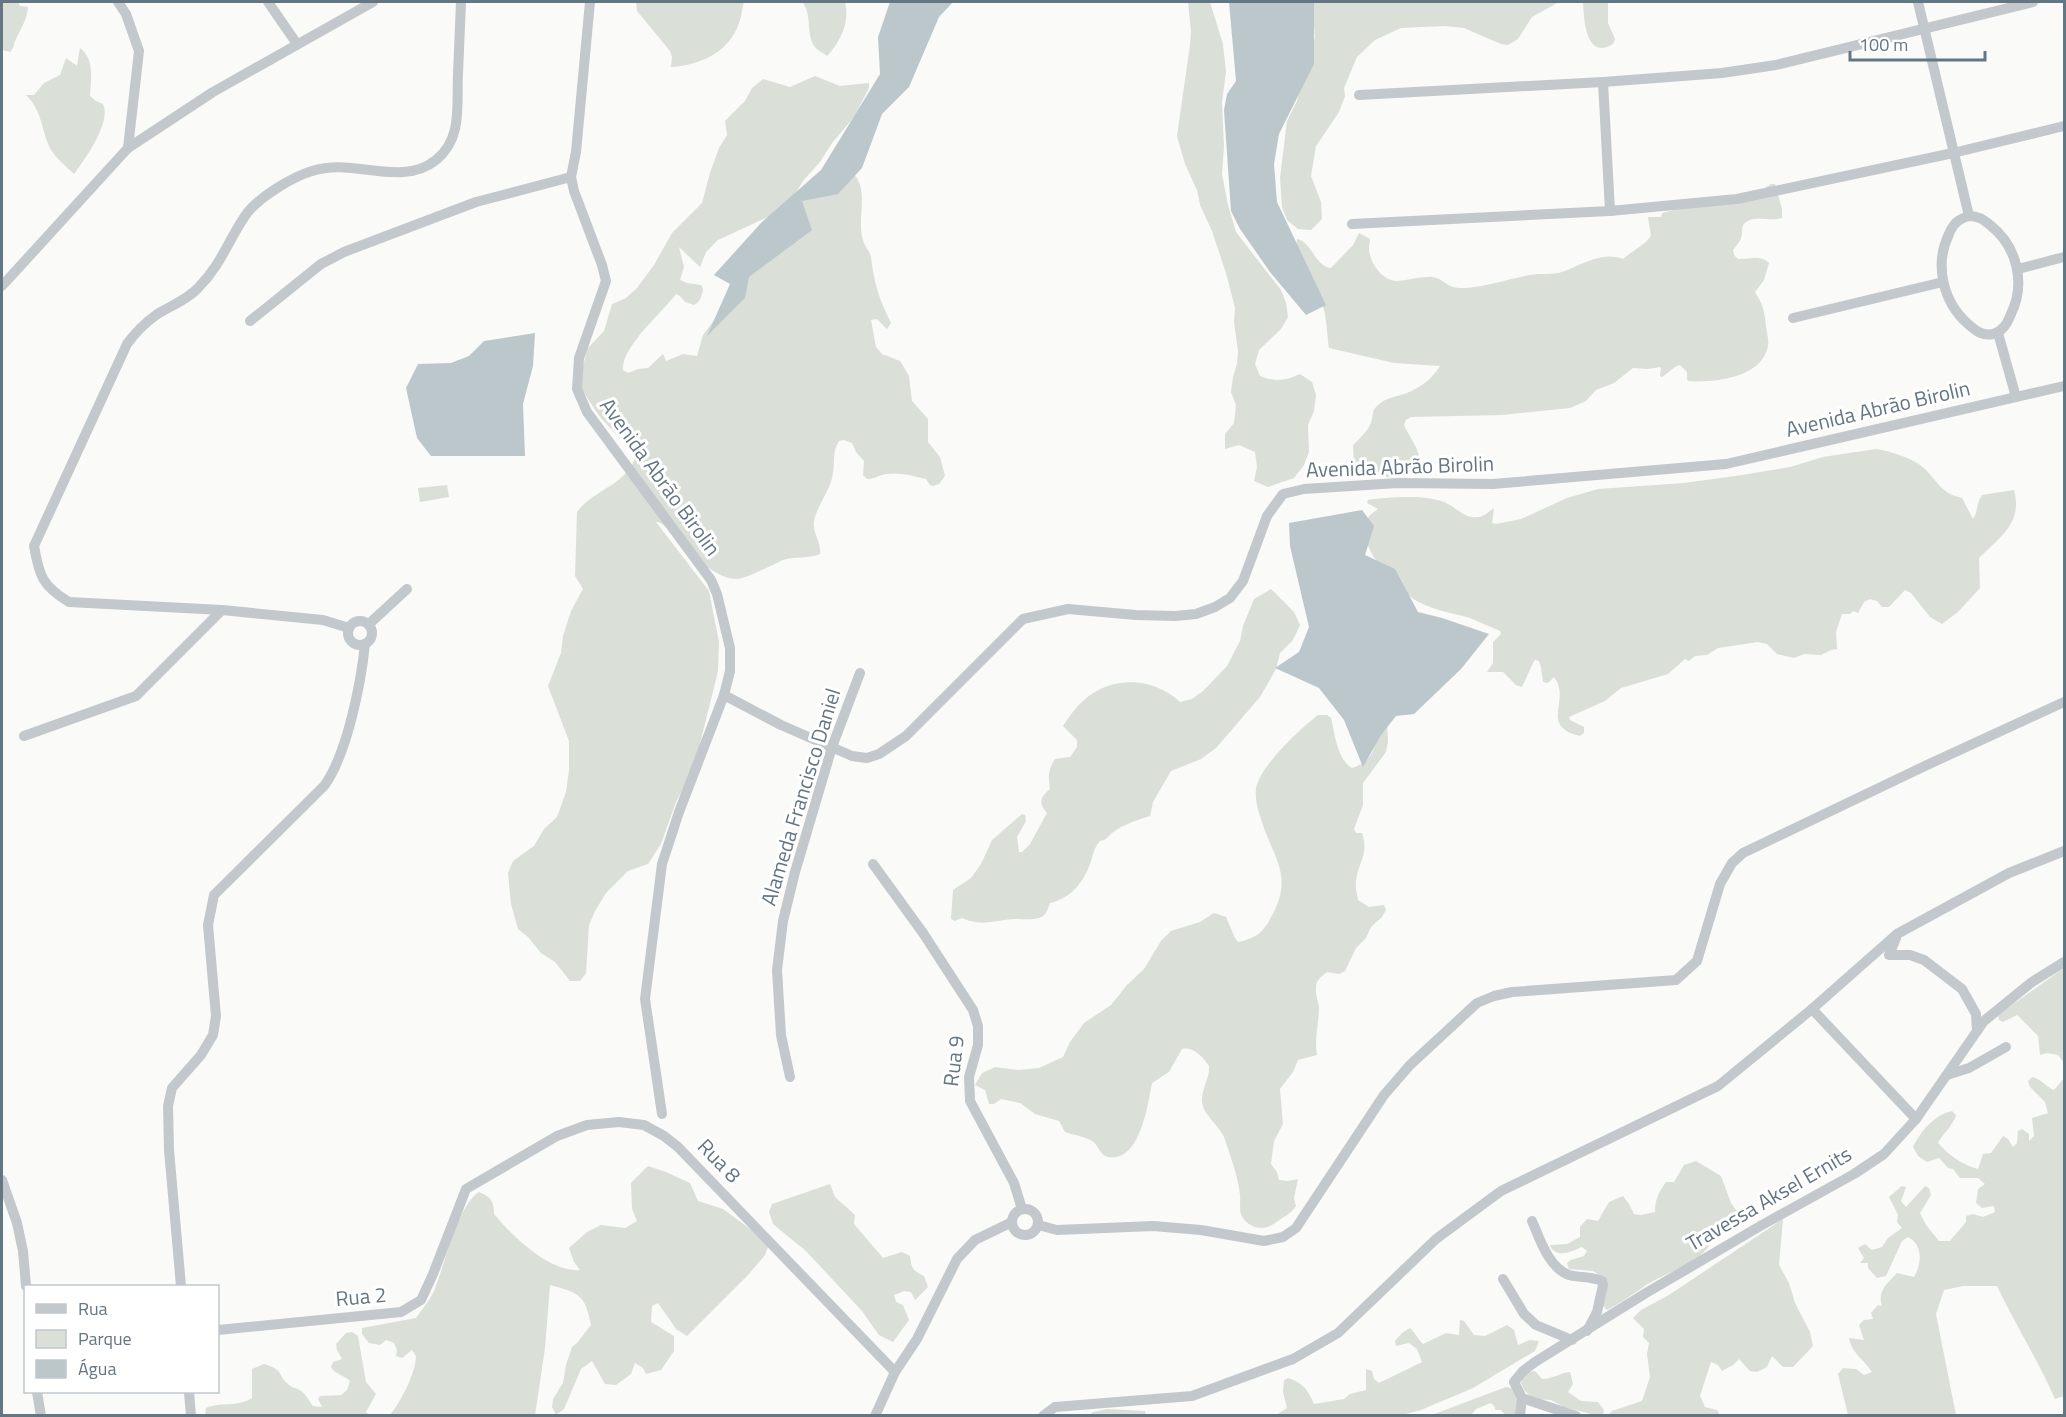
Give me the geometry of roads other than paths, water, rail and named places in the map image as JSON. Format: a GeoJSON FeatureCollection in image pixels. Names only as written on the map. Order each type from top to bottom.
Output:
{"type":"FeatureCollection","features":[{"type":"Feature","properties":{"kind":"street"},"geometry":{"type":"LineString","coordinates":[[118,2],[126,14],[139,51],[128,148]]}},
{"type":"Feature","properties":{"kind":"street"},"geometry":{"type":"LineString","coordinates":[[268,2],[297,44]]}},
{"type":"Feature","properties":{"kind":"street"},"geometry":{"type":"LineString","coordinates":[[2,286],[128,148],[213,92],[373,2]]}},
{"type":"Feature","properties":{"kind":"street"},"geometry":{"type":"LineString","coordinates":[[349,628],[322,620],[222,610],[69,602],[45,582],[38,571],[34,546],[127,344],[135,333],[155,315],[196,291],[208,278],[222,259],[246,214],[259,200],[312,171],[340,166],[400,172],[420,170],[434,162],[444,151],[455,130],[461,2]]}},
{"type":"Feature","properties":{"kind":"street","name":"Avenida Abrão Birolin"},"geometry":{"type":"LineString","coordinates":[[590,2],[576,152],[571,177],[606,281],[579,358],[577,389],[587,412],[711,580],[717,594],[730,648],[730,671],[723,695],[662,864],[645,999],[662,1114]]}},
{"type":"Feature","properties":{"kind":"street"},"geometry":{"type":"LineString","coordinates":[[1918,2],[1969,216]]}},
{"type":"Feature","properties":{"kind":"street"},"geometry":{"type":"LineString","coordinates":[[1359,95],[1722,74],[1757,69],[2033,2]]}},
{"type":"Feature","properties":{"kind":"street"},"geometry":{"type":"LineString","coordinates":[[1603,82],[1610,211]]}},
{"type":"Feature","properties":{"kind":"street"},"geometry":{"type":"LineString","coordinates":[[1352,224],[1610,211],[1737,199],[1953,153],[2064,126]]}},
{"type":"Feature","properties":{"kind":"street"},"geometry":{"type":"LineString","coordinates":[[250,321],[321,264],[344,252],[476,202],[571,177]]}},
{"type":"Feature","properties":{"kind":"street"},"geometry":{"type":"LineString","coordinates":[[1969,216],[1983,219],[2001,235],[2012,251],[2018,269],[2019,287],[2015,305],[2006,326],[1998,333],[1988,335],[1980,333],[1966,322],[1949,299],[1943,282],[1942,255],[1947,238],[1956,222],[1969,216]]}},
{"type":"Feature","properties":{"kind":"street"},"geometry":{"type":"LineString","coordinates":[[2018,269],[2064,257]]}},
{"type":"Feature","properties":{"kind":"street"},"geometry":{"type":"LineString","coordinates":[[1793,318],[1943,282]]}},
{"type":"Feature","properties":{"kind":"street"},"geometry":{"type":"LineString","coordinates":[[1998,333],[2016,398]]}},
{"type":"Feature","properties":{"kind":"street","name":"Avenida Abrão Birolin"},"geometry":{"type":"LineString","coordinates":[[723,695],[781,725],[852,756],[867,758],[892,747],[906,736],[1023,619],[1068,609],[1176,616],[1196,614],[1215,607],[1230,597],[1243,581],[1267,516],[1283,494],[1304,489],[1398,483],[1493,484],[1726,464],[2064,386]]}},
{"type":"Feature","properties":{"kind":"street"},"geometry":{"type":"LineString","coordinates":[[369,624],[407,589]]}},
{"type":"Feature","properties":{"kind":"street"},"geometry":{"type":"LineString","coordinates":[[24,736],[136,696],[222,610]]}},
{"type":"Feature","properties":{"kind":"street"},"geometry":{"type":"LineString","coordinates":[[365,644],[357,645],[350,640],[348,632],[357,621],[369,624]]}},
{"type":"Feature","properties":{"kind":"street"},"geometry":{"type":"LineString","coordinates":[[181,1285],[169,1150],[168,1106],[172,1088],[201,1055],[213,1035],[216,1017],[208,925],[214,895],[324,786],[334,772],[346,737],[363,665],[365,644],[372,635],[369,624]]}},
{"type":"Feature","properties":{"kind":"street","name":"Alameda Francisco Daniel"},"geometry":{"type":"LineString","coordinates":[[790,1077],[782,1035],[777,970],[783,921],[832,747],[860,673]]}},
{"type":"Feature","properties":{"kind":"street"},"geometry":{"type":"LineString","coordinates":[[1038,1225],[1057,1230],[1153,1226],[1201,1230],[1264,1241],[1283,1237],[1296,1228],[1384,1095],[1410,1065],[1478,1003],[1512,992],[1676,980],[1697,961],[1720,884],[1732,863],[1743,853],[2064,702]]}},
{"type":"Feature","properties":{"kind":"street"},"geometry":{"type":"LineString","coordinates":[[1043,1416],[1055,1407],[1192,1396],[1293,1359],[1338,1333],[1436,1239],[1501,1191],[1718,1086],[1812,1009],[1897,934],[2009,873],[2064,851]]}},
{"type":"Feature","properties":{"kind":"street","name":"Rua 9"},"geometry":{"type":"LineString","coordinates":[[873,864],[923,933],[973,1010],[978,1026],[978,1045],[969,1077],[970,1101],[1014,1183],[1023,1209]]}},
{"type":"Feature","properties":{"kind":"street"},"geometry":{"type":"LineString","coordinates":[[1897,934],[1889,956],[1910,955],[1924,960],[1962,989],[1976,1014],[1977,1031]]}},
{"type":"Feature","properties":{"kind":"street","name":"Travessa Aksel Ernits"},"geometry":{"type":"LineString","coordinates":[[1522,1398],[1514,1382],[1535,1362],[1646,1293],[1854,1174],[1884,1154],[1916,1119],[1984,1021],[2032,982],[2064,962]]}},
{"type":"Feature","properties":{"kind":"street"},"geometry":{"type":"LineString","coordinates":[[1812,1009],[1916,1119]]}},
{"type":"Feature","properties":{"kind":"street"},"geometry":{"type":"LineString","coordinates":[[1946,1075],[1969,1068],[2006,1047]]}},
{"type":"Feature","properties":{"kind":"street","name":"Rua 8"},"geometry":{"type":"LineString","coordinates":[[466,1189],[557,1137],[587,1125],[619,1122],[644,1125],[678,1147],[895,1372]]}},
{"type":"Feature","properties":{"kind":"street"},"geometry":{"type":"LineString","coordinates":[[2,1180],[17,1223],[23,1251],[26,1285]]}},
{"type":"Feature","properties":{"kind":"street","name":"Rua 2"},"geometry":{"type":"LineString","coordinates":[[219,1330],[401,1312],[421,1300],[466,1189]]}},
{"type":"Feature","properties":{"kind":"street"},"geometry":{"type":"LineString","coordinates":[[1027,1209],[1035,1213],[1038,1225],[1031,1234],[1023,1235],[1015,1230],[1012,1222],[1015,1214],[1027,1209]]}},
{"type":"Feature","properties":{"kind":"street"},"geometry":{"type":"LineString","coordinates":[[1532,1221],[1555,1266],[1568,1274],[1602,1281],[1596,1312],[1587,1331]]}},
{"type":"Feature","properties":{"kind":"street"},"geometry":{"type":"LineString","coordinates":[[875,1416],[895,1372],[916,1339],[957,1259],[975,1240],[1012,1222]]}},
{"type":"Feature","properties":{"kind":"street"},"geometry":{"type":"LineString","coordinates":[[1503,1279],[1524,1314],[1536,1324],[1572,1340]]}},
{"type":"Feature","properties":{"kind":"street"},"geometry":{"type":"LineString","coordinates":[[37,1393],[41,1416]]}},
{"type":"Feature","properties":{"kind":"street"},"geometry":{"type":"LineString","coordinates":[[189,1393],[191,1416]]}},
{"type":"Feature","properties":{"kind":"street"},"geometry":{"type":"LineString","coordinates":[[1520,1416],[1522,1398],[1576,1416]]}},
{"type":"Feature","properties":{"kind":"water"},"geometry":{"type":"Polygon","coordinates":[[[890,2],[953,2],[939,17],[909,87],[882,114],[862,168],[838,194],[802,201],[812,230],[749,277],[745,298],[707,336],[730,284],[714,275],[761,223],[821,170],[880,74],[878,37],[890,2]]]}},
{"type":"Feature","properties":{"kind":"water"},"geometry":{"type":"Polygon","coordinates":[[[1229,2],[1314,2],[1314,64],[1279,134],[1274,164],[1277,202],[1326,305],[1306,315],[1270,272],[1240,229],[1231,211],[1224,110],[1227,94],[1236,81],[1229,2]]]}},
{"type":"Feature","properties":{"kind":"water"},"geometry":{"type":"Polygon","coordinates":[[[535,333],[533,366],[523,404],[525,456],[431,456],[417,438],[406,388],[418,364],[451,363],[469,356],[484,341],[535,333]]]}},
{"type":"Feature","properties":{"kind":"water"},"geometry":{"type":"Polygon","coordinates":[[[1362,510],[1374,526],[1365,555],[1395,569],[1418,612],[1489,634],[1461,669],[1414,714],[1396,716],[1381,735],[1363,767],[1344,720],[1319,688],[1275,668],[1299,652],[1309,627],[1290,546],[1289,523],[1362,510]]]}}]}
